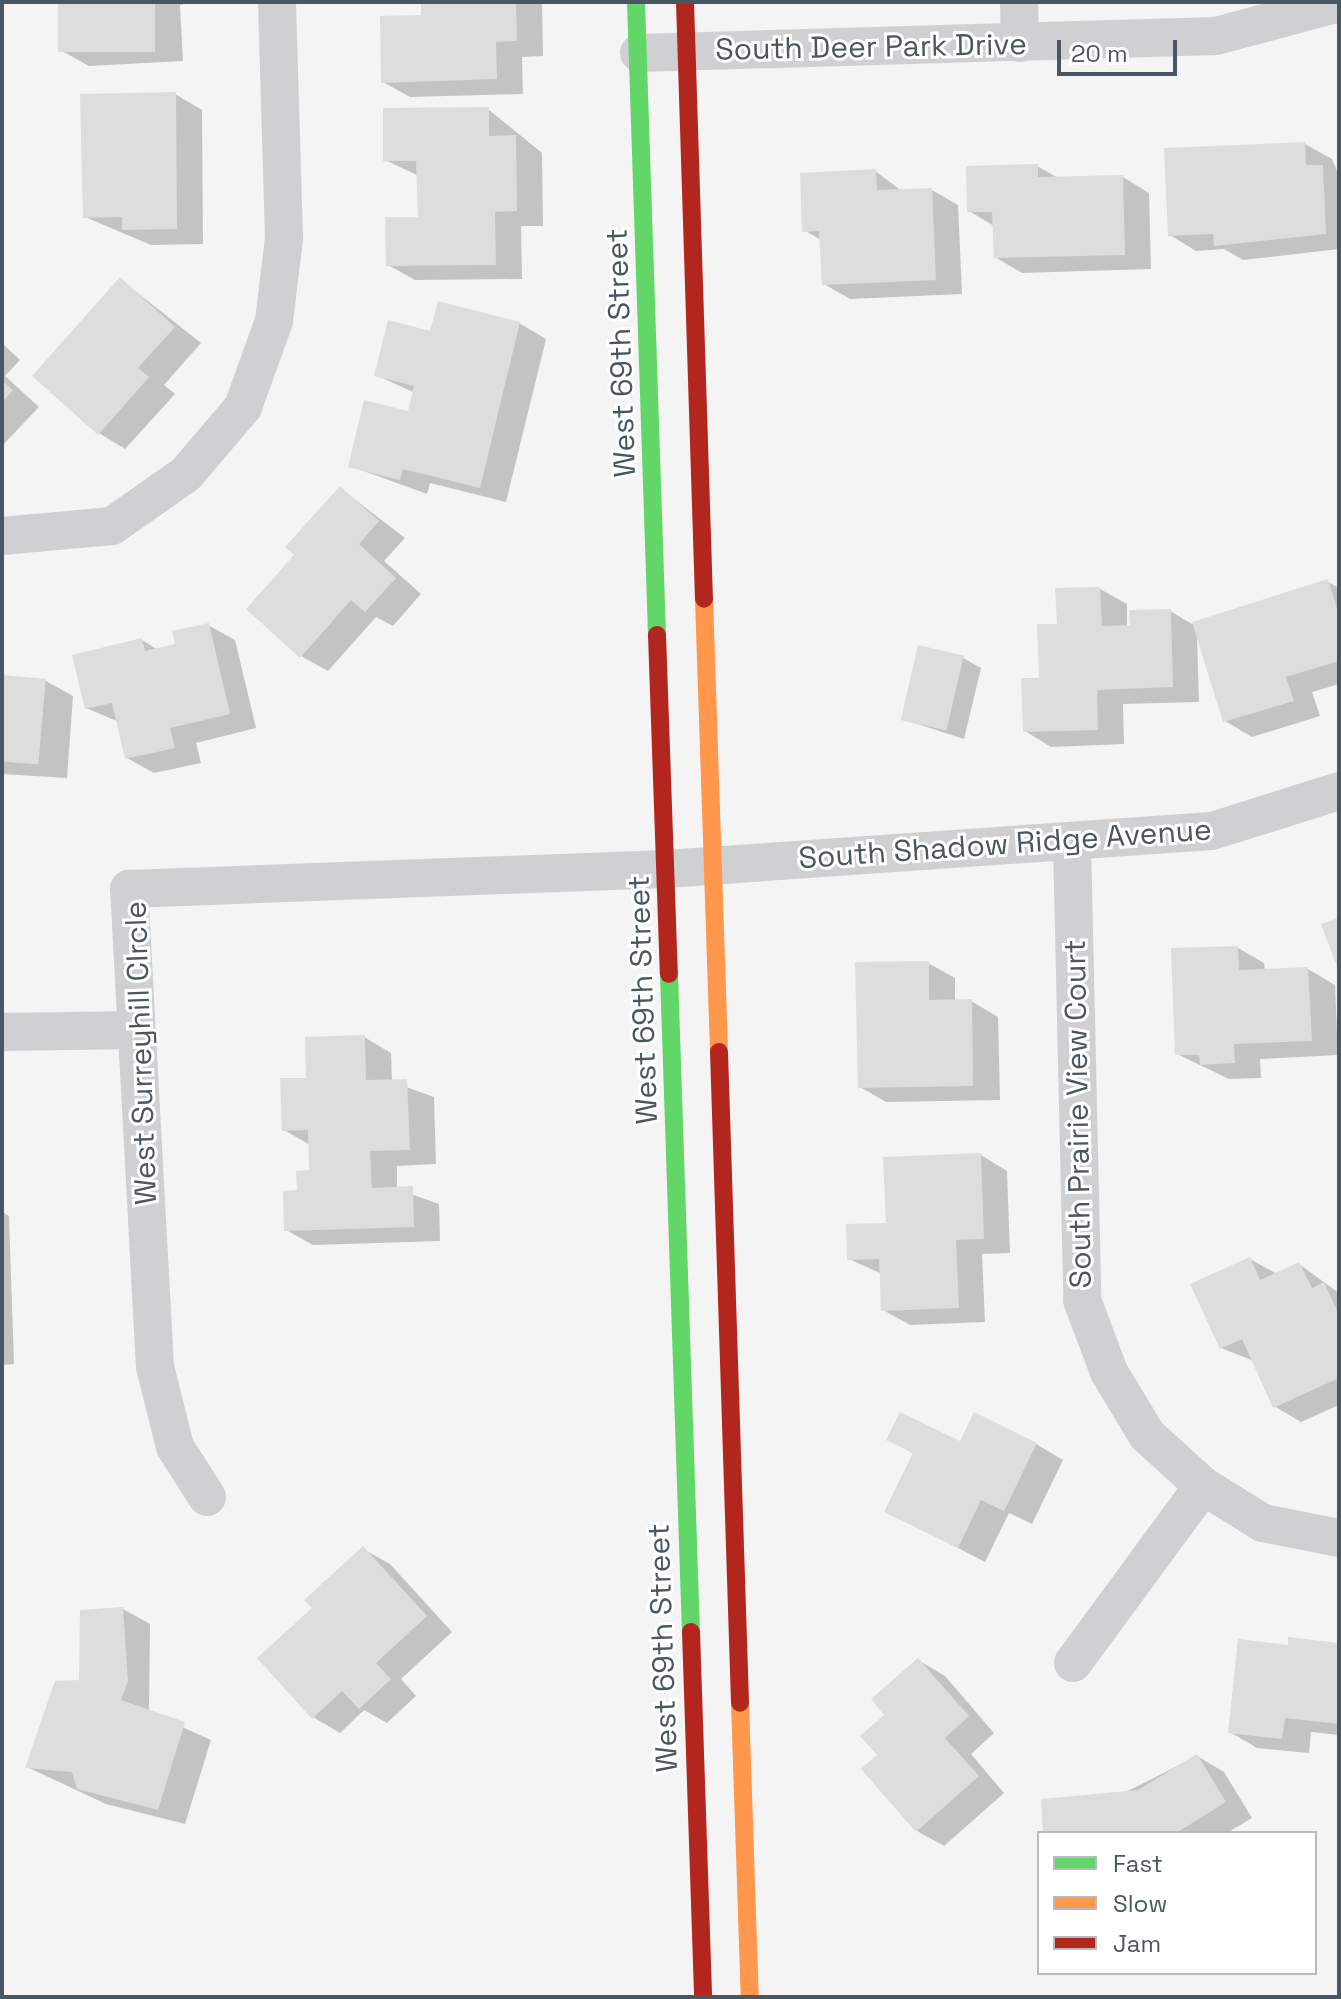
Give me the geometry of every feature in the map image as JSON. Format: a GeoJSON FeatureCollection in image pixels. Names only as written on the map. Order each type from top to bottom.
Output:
{"type":"FeatureCollection","features":[{"type":"Feature","properties":{"kind":"main road","name":"West 69th Street"},"geometry":{"type":"LineString","coordinates":[[636,2],[703,1997]]}},
{"type":"Feature","properties":{"kind":"main road"},"geometry":{"type":"LineString","coordinates":[[685,2],[750,1997]]}},
{"type":"Feature","properties":{"kind":"street"},"geometry":{"type":"LineString","coordinates":[[2,536],[112,526],[186,474],[243,407],[274,321],[284,238],[277,2]]}},
{"type":"Feature","properties":{"kind":"street"},"geometry":{"type":"LineString","coordinates":[[1019,2],[1020,43]]}},
{"type":"Feature","properties":{"kind":"street","name":"South Deer Park Drive"},"geometry":{"type":"LineString","coordinates":[[639,53],[1216,36],[1339,3]]}},
{"type":"Feature","properties":{"kind":"street","name":"South Shadow Ridge Avenue"},"geometry":{"type":"LineString","coordinates":[[666,869],[1212,831],[1339,791]]}},
{"type":"Feature","properties":{"kind":"street","name":"South Prairie View Court"},"geometry":{"type":"LineString","coordinates":[[1072,842],[1082,1300],[1109,1372],[1147,1435],[1203,1486],[1263,1523],[1339,1538]]}},
{"type":"Feature","properties":{"kind":"street","name":"West Surreyhill CIrcle"},"geometry":{"type":"LineString","coordinates":[[207,1497],[175,1447],[155,1367],[129,889],[666,869]]}},
{"type":"Feature","properties":{"kind":"street"},"geometry":{"type":"LineString","coordinates":[[2,1032],[136,1030]]}},
{"type":"Feature","properties":{"kind":"street"},"geometry":{"type":"LineString","coordinates":[[1073,1663],[1203,1486]]}},
{"type":"Feature","properties":{"kind":"building"},"geometry":{"type":"Polygon","coordinates":[[[58,2],[155,2],[155,52],[58,52],[58,2]]]}},
{"type":"Feature","properties":{"kind":"building"},"geometry":{"type":"Polygon","coordinates":[[[421,2],[516,2],[517,41],[496,42],[497,79],[381,83],[380,16],[421,15],[421,2]]]}},
{"type":"Feature","properties":{"kind":"building"},"geometry":{"type":"Polygon","coordinates":[[[176,92],[177,229],[122,230],[122,217],[83,218],[80,94],[176,92]]]}},
{"type":"Feature","properties":{"kind":"building"},"geometry":{"type":"Polygon","coordinates":[[[489,107],[489,136],[516,135],[517,211],[495,212],[496,265],[386,266],[385,217],[418,217],[416,161],[383,161],[383,108],[489,107]]]}},
{"type":"Feature","properties":{"kind":"building"},"geometry":{"type":"Polygon","coordinates":[[[1305,142],[1306,165],[1323,165],[1326,234],[1214,246],[1213,234],[1168,236],[1164,148],[1305,142]]]}},
{"type":"Feature","properties":{"kind":"building"},"geometry":{"type":"Polygon","coordinates":[[[1038,164],[1038,177],[1123,175],[1125,255],[994,258],[992,212],[967,212],[966,166],[1038,164]]]}},
{"type":"Feature","properties":{"kind":"building"},"geometry":{"type":"Polygon","coordinates":[[[876,169],[877,190],[932,188],[936,280],[822,285],[819,231],[802,232],[800,173],[876,169]]]}},
{"type":"Feature","properties":{"kind":"building"},"geometry":{"type":"Polygon","coordinates":[[[120,277],[175,327],[138,368],[149,377],[98,435],[32,376],[120,277]]]}},
{"type":"Feature","properties":{"kind":"building"},"geometry":{"type":"Polygon","coordinates":[[[438,301],[520,322],[480,488],[403,469],[400,480],[348,467],[364,400],[408,411],[414,386],[374,376],[388,320],[430,331],[438,301]]]}},
{"type":"Feature","properties":{"kind":"building"},"geometry":{"type":"Polygon","coordinates":[[[2,380],[13,390],[2,402],[2,380]]]}},
{"type":"Feature","properties":{"kind":"building"},"geometry":{"type":"Polygon","coordinates":[[[340,486],[379,521],[359,544],[396,578],[365,612],[351,600],[300,658],[246,609],[294,555],[285,547],[340,486]]]}},
{"type":"Feature","properties":{"kind":"building"},"geometry":{"type":"Polygon","coordinates":[[[1328,579],[1339,615],[1339,661],[1286,677],[1294,701],[1223,722],[1192,622],[1328,579]]]}},
{"type":"Feature","properties":{"kind":"building"},"geometry":{"type":"Polygon","coordinates":[[[1100,587],[1102,626],[1130,625],[1129,610],[1171,609],[1173,687],[1097,690],[1098,730],[1023,732],[1021,678],[1039,678],[1037,624],[1057,624],[1055,588],[1100,587]]]}},
{"type":"Feature","properties":{"kind":"building"},"geometry":{"type":"Polygon","coordinates":[[[209,623],[230,714],[170,728],[175,748],[125,759],[112,703],[85,709],[72,655],[142,638],[145,651],[175,644],[172,631],[209,623]]]}},
{"type":"Feature","properties":{"kind":"building"},"geometry":{"type":"Polygon","coordinates":[[[918,645],[964,656],[946,731],[901,720],[918,645]]]}},
{"type":"Feature","properties":{"kind":"building"},"geometry":{"type":"Polygon","coordinates":[[[2,675],[46,679],[38,765],[2,761],[2,675]]]}},
{"type":"Feature","properties":{"kind":"building"},"geometry":{"type":"Polygon","coordinates":[[[1339,918],[1339,972],[1321,924],[1339,918]]]}},
{"type":"Feature","properties":{"kind":"building"},"geometry":{"type":"Polygon","coordinates":[[[1238,946],[1239,970],[1308,967],[1312,1041],[1234,1044],[1235,1063],[1200,1065],[1199,1055],[1175,1055],[1171,948],[1238,946]]]}},
{"type":"Feature","properties":{"kind":"building"},"geometry":{"type":"Polygon","coordinates":[[[929,961],[929,1000],[972,999],[973,1086],[858,1088],[855,962],[929,961]]]}},
{"type":"Feature","properties":{"kind":"building"},"geometry":{"type":"Polygon","coordinates":[[[365,1035],[366,1080],[407,1079],[410,1150],[370,1151],[372,1188],[413,1186],[414,1227],[284,1231],[283,1191],[297,1190],[296,1171],[309,1170],[308,1130],[282,1131],[280,1078],[306,1078],[305,1037],[365,1035]]]}},
{"type":"Feature","properties":{"kind":"building"},"geometry":{"type":"Polygon","coordinates":[[[981,1153],[984,1239],[956,1240],[959,1308],[881,1311],[879,1259],[847,1260],[846,1224],[886,1223],[883,1157],[981,1153]]]}},
{"type":"Feature","properties":{"kind":"building"},"geometry":{"type":"Polygon","coordinates":[[[1250,1257],[1260,1280],[1299,1262],[1312,1288],[1324,1282],[1339,1315],[1339,1378],[1273,1408],[1242,1339],[1220,1349],[1190,1284],[1250,1257]]]}},
{"type":"Feature","properties":{"kind":"building"},"geometry":{"type":"Polygon","coordinates":[[[900,1412],[960,1441],[974,1412],[1037,1443],[1004,1511],[981,1500],[958,1548],[884,1512],[913,1453],[886,1440],[900,1412]]]}},
{"type":"Feature","properties":{"kind":"building"},"geometry":{"type":"Polygon","coordinates":[[[363,1546],[427,1616],[376,1663],[391,1679],[359,1709],[342,1691],[312,1719],[257,1658],[312,1608],[304,1600],[363,1546]]]}},
{"type":"Feature","properties":{"kind":"building"},"geometry":{"type":"Polygon","coordinates":[[[123,1607],[128,1681],[121,1700],[185,1722],[158,1810],[77,1789],[72,1772],[25,1768],[55,1681],[79,1680],[80,1610],[123,1607]]]}},
{"type":"Feature","properties":{"kind":"building"},"geometry":{"type":"Polygon","coordinates":[[[1288,1637],[1339,1643],[1339,1724],[1285,1718],[1282,1739],[1228,1733],[1238,1639],[1288,1645],[1288,1637]]]}},
{"type":"Feature","properties":{"kind":"building"},"geometry":{"type":"Polygon","coordinates":[[[918,1658],[969,1716],[945,1738],[979,1776],[916,1832],[861,1769],[877,1755],[860,1736],[884,1715],[871,1699],[918,1658]]]}},
{"type":"Feature","properties":{"kind":"building"},"geometry":{"type":"Polygon","coordinates":[[[1197,1754],[1226,1802],[1179,1831],[1043,1831],[1041,1799],[1138,1790],[1197,1754]]]}},
{"type":"Feature","properties":{"kind":"traffic: fast"},"geometry":{"type":"LineString","coordinates":[[636,2],[657,635]]}},
{"type":"Feature","properties":{"kind":"traffic: fast"},"geometry":{"type":"LineString","coordinates":[[669,974],[691,1632]]}},
{"type":"Feature","properties":{"kind":"traffic: slow"},"geometry":{"type":"LineString","coordinates":[[704,599],[719,1052]]}},
{"type":"Feature","properties":{"kind":"traffic: slow"},"geometry":{"type":"LineString","coordinates":[[740,1703],[750,1997]]}},
{"type":"Feature","properties":{"kind":"traffic: jam"},"geometry":{"type":"LineString","coordinates":[[685,2],[704,599]]}},
{"type":"Feature","properties":{"kind":"traffic: jam"},"geometry":{"type":"LineString","coordinates":[[657,635],[669,974]]}},
{"type":"Feature","properties":{"kind":"traffic: jam"},"geometry":{"type":"LineString","coordinates":[[719,1052],[740,1703]]}},
{"type":"Feature","properties":{"kind":"traffic: jam"},"geometry":{"type":"LineString","coordinates":[[691,1632],[703,1997]]}}]}
